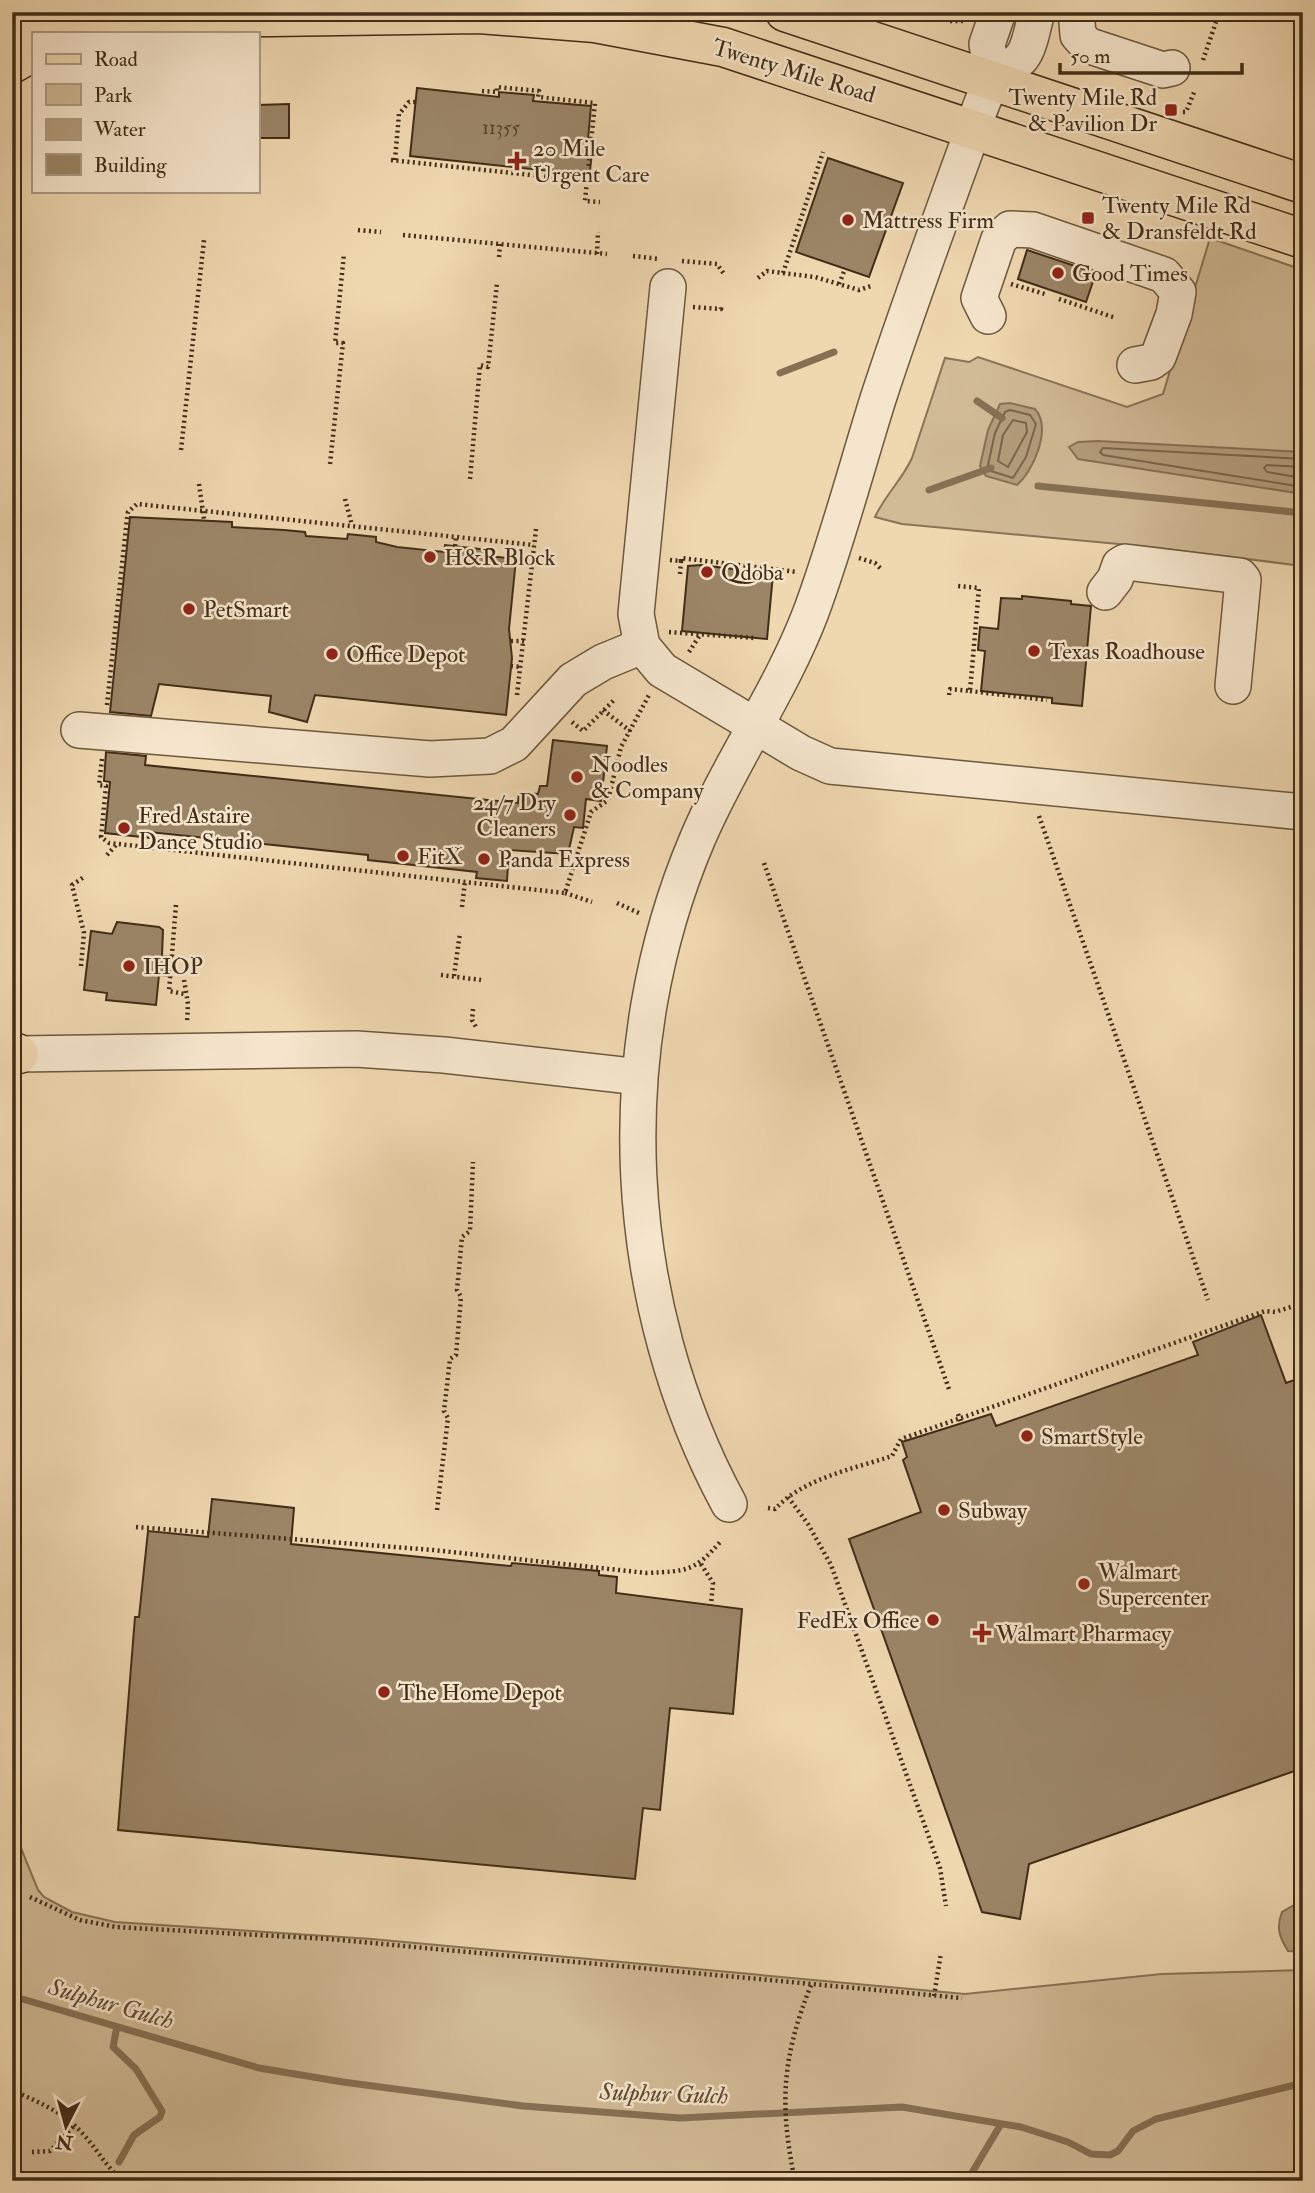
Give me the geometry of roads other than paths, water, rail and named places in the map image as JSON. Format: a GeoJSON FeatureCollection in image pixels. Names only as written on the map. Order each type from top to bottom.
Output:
{"type":"FeatureCollection","features":[{"type":"Feature","properties":{"kind":"main road"},"geometry":{"type":"LineString","coordinates":[[785,12],[1303,184]]}},
{"type":"Feature","properties":{"kind":"main road","name":"Twenty Mile Road"},"geometry":{"type":"LineString","coordinates":[[12,21],[479,14],[595,23],[682,38],[748,54],[1303,239]]}},
{"type":"Feature","properties":{"kind":"main road"},"geometry":{"type":"LineString","coordinates":[[91,32],[135,19]]}},
{"type":"Feature","properties":{"kind":"main road"},"geometry":{"type":"LineString","coordinates":[[12,64],[32,53]]}},
{"type":"Feature","properties":{"kind":"street"},"geometry":{"type":"LineString","coordinates":[[993,80],[987,44],[998,12]]}},
{"type":"Feature","properties":{"kind":"street"},"geometry":{"type":"LineString","coordinates":[[729,1504],[705,1457],[684,1403],[651,1283],[640,1191],[640,1077],[646,1019],[669,920],[698,837],[810,613],[903,322],[973,129],[993,80],[1023,57],[1037,12]]}},
{"type":"Feature","properties":{"kind":"street"},"geometry":{"type":"LineString","coordinates":[[1078,17],[1186,69]]}},
{"type":"Feature","properties":{"kind":"street"},"geometry":{"type":"LineString","coordinates":[[988,316],[979,298],[999,239],[1010,229],[1033,230],[1164,275],[1175,286],[1178,302],[1162,349],[1151,362],[1135,365]]}},
{"type":"Feature","properties":{"kind":"street"},"geometry":{"type":"LineString","coordinates":[[668,287],[638,582],[637,627],[650,638],[662,670],[812,759],[830,765],[1303,812]]}},
{"type":"Feature","properties":{"kind":"street"},"geometry":{"type":"LineString","coordinates":[[1105,592],[1115,579],[1120,565],[1125,562],[1240,576],[1243,580],[1233,686]]}},
{"type":"Feature","properties":{"kind":"street"},"geometry":{"type":"LineString","coordinates":[[92,725],[430,759],[490,756],[514,744],[573,680],[650,638]]}},
{"type":"Feature","properties":{"kind":"street"},"geometry":{"type":"LineString","coordinates":[[14,1054],[356,1049],[444,1055],[640,1077]]}},
{"type":"Feature","properties":{"kind":"water"},"geometry":{"type":"Polygon","coordinates":[[[1010,403],[1035,409],[1042,427],[1035,459],[1017,485],[986,476],[980,466],[988,430],[1000,404],[1010,403]]]}},
{"type":"Feature","properties":{"kind":"water"},"geometry":{"type":"Polygon","coordinates":[[[1078,442],[1303,452],[1303,494],[1078,459],[1069,447],[1078,442]]]}},
{"type":"Feature","properties":{"kind":"water"},"geometry":{"type":"Polygon","coordinates":[[[1303,1900],[1303,1952],[1288,1951],[1279,1932],[1280,1917],[1282,1912],[1303,1900]]]}},
{"type":"Feature","properties":{"kind":"waterway"},"geometry":{"type":"LineString","coordinates":[[780,373],[834,352]]}},
{"type":"Feature","properties":{"kind":"waterway"},"geometry":{"type":"LineString","coordinates":[[977,401],[1002,418]]}},
{"type":"Feature","properties":{"kind":"waterway"},"geometry":{"type":"LineString","coordinates":[[929,490],[991,468]]}},
{"type":"Feature","properties":{"kind":"waterway"},"geometry":{"type":"LineString","coordinates":[[1038,486],[1303,513]]}},
{"type":"Feature","properties":{"kind":"waterway","name":"Sulphur Gulch"},"geometry":{"type":"LineString","coordinates":[[12,1996],[259,2068],[343,2082],[523,2106],[680,2118],[902,2107],[1021,2127],[1068,2142],[1091,2154],[1110,2155],[1118,2151],[1133,2131],[1156,2119],[1303,2083]]}},
{"type":"Feature","properties":{"kind":"waterway"},"geometry":{"type":"LineString","coordinates":[[117,2027],[113,2047],[136,2069],[162,2111],[160,2117],[134,2135],[119,2162]]}},
{"type":"Feature","properties":{"kind":"waterway"},"geometry":{"type":"LineString","coordinates":[[967,2181],[1001,2124]]}},
{"type":"Feature","properties":{"kind":"place","name":"Twenty Mile Rd & Pavilion Dr"},"geometry":{"type":"Point","coordinates":[1171,110]}},
{"type":"Feature","properties":{"kind":"place","name":"20 Mile Urgent Care"},"geometry":{"type":"Point","coordinates":[517,161]}},
{"type":"Feature","properties":{"kind":"place","name":"Twenty Mile Rd & Dransfeldt Rd"},"geometry":{"type":"Point","coordinates":[1088,218]}},
{"type":"Feature","properties":{"kind":"place","name":"Mattress Firm"},"geometry":{"type":"Point","coordinates":[848,220]}},
{"type":"Feature","properties":{"kind":"place","name":"Good Times"},"geometry":{"type":"Point","coordinates":[1058,273]}},
{"type":"Feature","properties":{"kind":"place","name":"H&R Block"},"geometry":{"type":"Point","coordinates":[430,557]}},
{"type":"Feature","properties":{"kind":"place","name":"Qdoba"},"geometry":{"type":"Point","coordinates":[707,572]}},
{"type":"Feature","properties":{"kind":"place","name":"PetSmart"},"geometry":{"type":"Point","coordinates":[189,609]}},
{"type":"Feature","properties":{"kind":"place","name":"Texas Roadhouse"},"geometry":{"type":"Point","coordinates":[1034,651]}},
{"type":"Feature","properties":{"kind":"place","name":"Office Depot"},"geometry":{"type":"Point","coordinates":[332,654]}},
{"type":"Feature","properties":{"kind":"place","name":"Noodles & Company"},"geometry":{"type":"Point","coordinates":[577,777]}},
{"type":"Feature","properties":{"kind":"place","name":"24/7 Dry Cleaners"},"geometry":{"type":"Point","coordinates":[570,815]}},
{"type":"Feature","properties":{"kind":"place","name":"Fred Astaire Dance Studio"},"geometry":{"type":"Point","coordinates":[124,828]}},
{"type":"Feature","properties":{"kind":"place","name":"FitX"},"geometry":{"type":"Point","coordinates":[403,856]}},
{"type":"Feature","properties":{"kind":"place","name":"Panda Express"},"geometry":{"type":"Point","coordinates":[484,859]}},
{"type":"Feature","properties":{"kind":"place","name":"IHOP"},"geometry":{"type":"Point","coordinates":[129,966]}},
{"type":"Feature","properties":{"kind":"place","name":"SmartStyle"},"geometry":{"type":"Point","coordinates":[1027,1436]}},
{"type":"Feature","properties":{"kind":"place","name":"Subway"},"geometry":{"type":"Point","coordinates":[944,1510]}},
{"type":"Feature","properties":{"kind":"place","name":"Walmart Supercenter"},"geometry":{"type":"Point","coordinates":[1084,1584]}},
{"type":"Feature","properties":{"kind":"place","name":"FedEx Office"},"geometry":{"type":"Point","coordinates":[933,1620]}},
{"type":"Feature","properties":{"kind":"place","name":"Walmart Pharmacy"},"geometry":{"type":"Point","coordinates":[982,1633]}},
{"type":"Feature","properties":{"kind":"place","name":"The Home Depot"},"geometry":{"type":"Point","coordinates":[384,1692]}}]}
